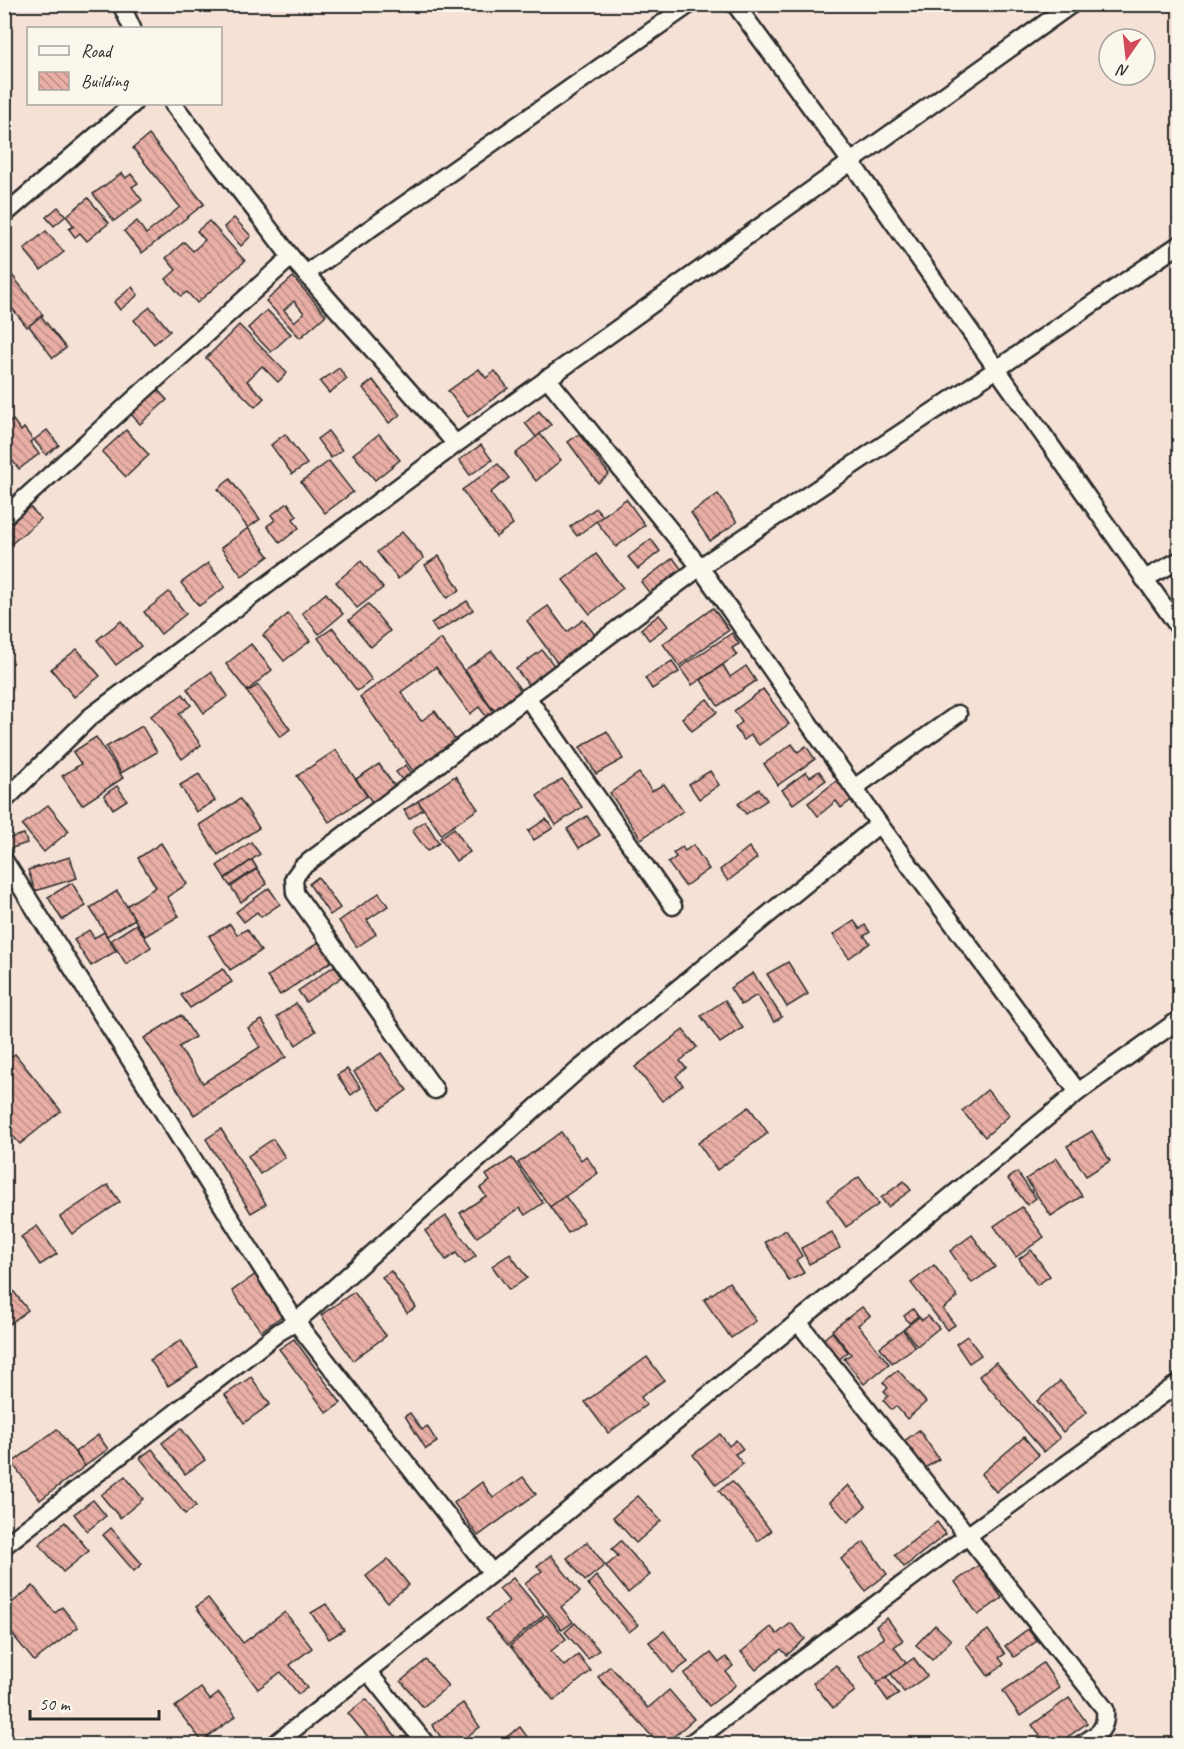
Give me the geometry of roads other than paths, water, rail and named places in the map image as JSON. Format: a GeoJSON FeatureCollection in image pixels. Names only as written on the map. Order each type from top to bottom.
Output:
{"type":"FeatureCollection","features":[{"type":"Feature","properties":{"kind":"street"},"geometry":{"type":"LineString","coordinates":[[120,4],[132,27]]}},
{"type":"Feature","properties":{"kind":"street"},"geometry":{"type":"LineString","coordinates":[[307,273],[690,4]]}},
{"type":"Feature","properties":{"kind":"street"},"geometry":{"type":"LineString","coordinates":[[735,4],[851,162],[1144,579],[1172,604],[1179,629]]}},
{"type":"Feature","properties":{"kind":"street"},"geometry":{"type":"LineString","coordinates":[[4,801],[90,717],[456,444],[1072,4]]}},
{"type":"Feature","properties":{"kind":"street"},"geometry":{"type":"LineString","coordinates":[[4,215],[132,105]]}},
{"type":"Feature","properties":{"kind":"street"},"geometry":{"type":"LineString","coordinates":[[174,105],[291,257],[456,444]]}},
{"type":"Feature","properties":{"kind":"street"},"geometry":{"type":"LineString","coordinates":[[435,1090],[296,893],[294,878],[302,867],[700,567],[997,369],[1179,244]]}},
{"type":"Feature","properties":{"kind":"street"},"geometry":{"type":"LineString","coordinates":[[4,518],[291,257]]}},
{"type":"Feature","properties":{"kind":"street"},"geometry":{"type":"LineString","coordinates":[[547,378],[700,567],[879,824],[1078,1092]]}},
{"type":"Feature","properties":{"kind":"street"},"geometry":{"type":"LineString","coordinates":[[1144,579],[1179,560]]}},
{"type":"Feature","properties":{"kind":"street"},"geometry":{"type":"LineString","coordinates":[[527,697],[673,906]]}},
{"type":"Feature","properties":{"kind":"street"},"geometry":{"type":"LineString","coordinates":[[854,788],[958,714]]}},
{"type":"Feature","properties":{"kind":"street"},"geometry":{"type":"LineString","coordinates":[[4,1546],[279,1332],[296,1322],[577,1071],[879,824]]}},
{"type":"Feature","properties":{"kind":"street"},"geometry":{"type":"LineString","coordinates":[[4,860],[296,1322],[492,1573]]}},
{"type":"Feature","properties":{"kind":"street"},"geometry":{"type":"LineString","coordinates":[[275,1744],[492,1573],[1078,1092],[1179,1018]]}},
{"type":"Feature","properties":{"kind":"street"},"geometry":{"type":"LineString","coordinates":[[798,1322],[1105,1709],[1106,1720],[1100,1732],[1082,1744]]}},
{"type":"Feature","properties":{"kind":"street"},"geometry":{"type":"LineString","coordinates":[[690,1744],[967,1536],[1179,1382]]}},
{"type":"Feature","properties":{"kind":"street"},"geometry":{"type":"LineString","coordinates":[[368,1672],[426,1744]]}}]}
